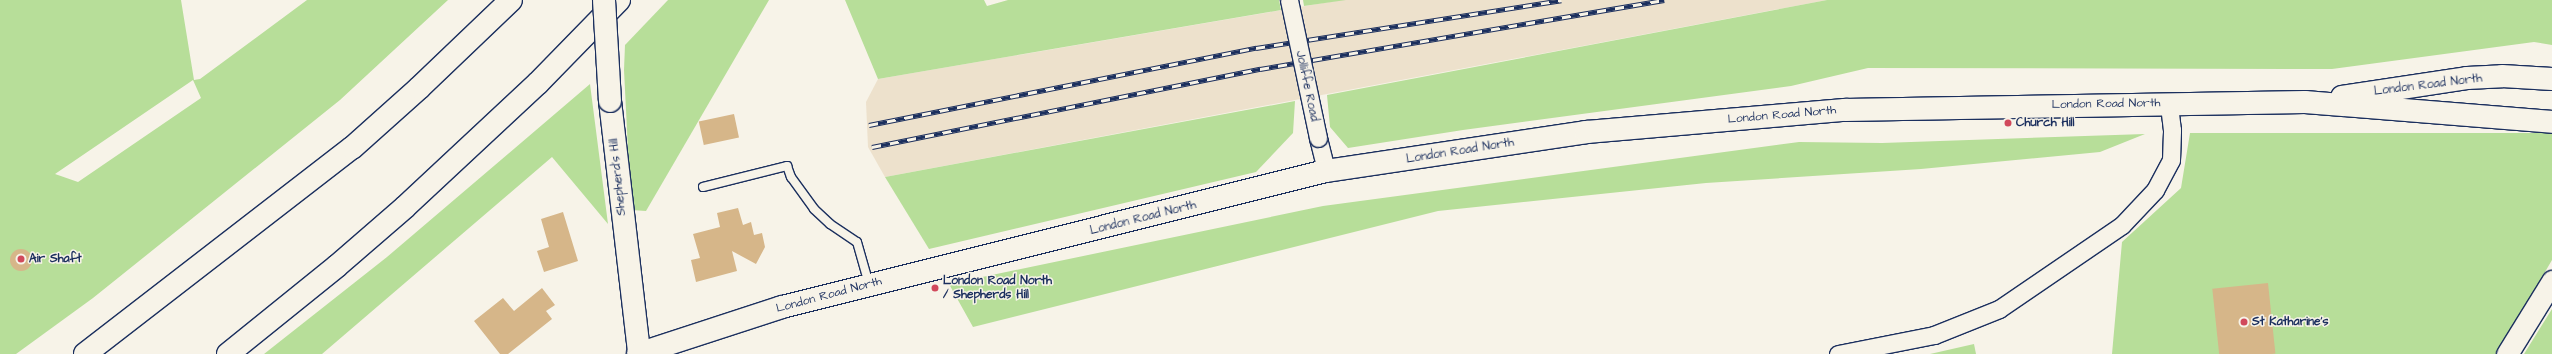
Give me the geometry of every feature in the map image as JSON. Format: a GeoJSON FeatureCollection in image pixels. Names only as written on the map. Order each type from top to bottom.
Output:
{"type":"FeatureCollection","features":[{"type":"Feature","properties":{"kind":"main road"},"geometry":{"type":"LineString","coordinates":[[85,354],[352,148],[419,88],[511,0]]}},
{"type":"Feature","properties":{"kind":"main road","name":"Shepherd's Hill"},"geometry":{"type":"LineString","coordinates":[[604,0],[610,102],[638,354]]}},
{"type":"Feature","properties":{"kind":"main road"},"geometry":{"type":"LineString","coordinates":[[228,354],[337,266],[405,207],[538,83],[619,0]]}},
{"type":"Feature","properties":{"kind":"main road","name":"London Road North"},"geometry":{"type":"LineString","coordinates":[[2306,102],[2467,78],[2502,76],[2552,79]]}},
{"type":"Feature","properties":{"kind":"main road","name":"London Road North"},"geometry":{"type":"LineString","coordinates":[[638,354],[782,307],[869,284],[1237,195],[1326,171],[1586,132],[1845,110],[2306,102],[2552,122]]}},
{"type":"Feature","properties":{"kind":"street","name":"Jolliffe Road"},"geometry":{"type":"LineString","coordinates":[[1289,0],[1326,171]]}},
{"type":"Feature","properties":{"kind":"street"},"geometry":{"type":"LineString","coordinates":[[1838,354],[1934,335],[1999,309],[2122,225],[2155,190],[2171,160],[2172,130],[2170,104]]}},
{"type":"Feature","properties":{"kind":"street"},"geometry":{"type":"LineString","coordinates":[[2507,354],[2552,281]]}},
{"type":"Feature","properties":{"kind":"lane"},"geometry":{"type":"LineString","coordinates":[[703,188],[787,166],[791,177],[814,209],[830,224],[857,242],[869,284]]}},
{"type":"Feature","properties":{"kind":"shaded area"},"geometry":{"type":"Polygon","coordinates":[[[1341,0],[1827,0],[885,177],[868,147],[866,102],[878,79],[1341,0]]]}},
{"type":"Feature","properties":{"kind":"green space"},"geometry":{"type":"Polygon","coordinates":[[[0,0],[181,0],[194,80],[200,79],[307,0],[448,0],[340,100],[93,298],[16,354],[0,354],[0,0]],[[193,80],[55,174],[78,182],[201,98],[193,80]]]}},
{"type":"Feature","properties":{"kind":"green space"},"geometry":{"type":"Polygon","coordinates":[[[668,0],[769,0],[646,211],[631,210],[624,70],[625,45],[668,0]]]}},
{"type":"Feature","properties":{"kind":"green space"},"geometry":{"type":"Polygon","coordinates":[[[845,0],[984,0],[987,6],[1008,0],[1279,0],[1281,10],[878,79],[845,0]]]}},
{"type":"Feature","properties":{"kind":"green space"},"geometry":{"type":"Polygon","coordinates":[[[1303,0],[1346,0],[1304,6],[1303,0]]]}},
{"type":"Feature","properties":{"kind":"green space"},"geometry":{"type":"Polygon","coordinates":[[[1827,0],[2552,0],[2552,45],[2534,42],[2332,69],[1868,68],[1791,86],[1463,130],[1348,148],[1330,127],[1327,95],[1827,0]]]}},
{"type":"Feature","properties":{"kind":"green space"},"geometry":{"type":"Polygon","coordinates":[[[590,84],[608,224],[552,157],[322,354],[264,354],[387,257],[590,84]]]}},
{"type":"Feature","properties":{"kind":"green space"},"geometry":{"type":"Polygon","coordinates":[[[1295,101],[1293,133],[1256,172],[929,249],[885,177],[1295,101]]]}},
{"type":"Feature","properties":{"kind":"green space"},"geometry":{"type":"Polygon","coordinates":[[[2190,133],[2552,133],[2552,260],[2497,354],[2112,354],[2122,242],[2181,188],[2190,133]]]}},
{"type":"Feature","properties":{"kind":"green space"},"geometry":{"type":"Polygon","coordinates":[[[2145,134],[2100,152],[1921,169],[1706,183],[1438,211],[973,327],[949,284],[1323,206],[1799,142],[1882,143],[2145,134]]]}},
{"type":"Feature","properties":{"kind":"green space"},"geometry":{"type":"Polygon","coordinates":[[[2552,309],[2552,354],[2524,354],[2552,309]]]}},
{"type":"Feature","properties":{"kind":"green space"},"geometry":{"type":"Polygon","coordinates":[[[1974,344],[1976,354],[1930,354],[1974,344]]]}},
{"type":"Feature","properties":{"kind":"building"},"geometry":{"type":"Polygon","coordinates":[[[734,114],[739,137],[704,145],[699,121],[734,114]]]}},
{"type":"Feature","properties":{"kind":"building"},"geometry":{"type":"Polygon","coordinates":[[[738,208],[743,225],[751,222],[754,235],[762,233],[765,247],[756,264],[732,251],[737,271],[696,282],[691,260],[700,258],[693,234],[720,227],[717,213],[738,208]]]}},
{"type":"Feature","properties":{"kind":"building"},"geometry":{"type":"Polygon","coordinates":[[[563,212],[578,261],[544,272],[537,251],[549,247],[541,219],[563,212]]]}},
{"type":"Feature","properties":{"kind":"building","name":"Air Shaft"},"geometry":{"type":"Polygon","coordinates":[[[17,249],[25,249],[32,256],[32,264],[25,271],[17,271],[10,264],[10,256],[17,249]]]}},
{"type":"Feature","properties":{"kind":"building","name":"St Katharine's"},"geometry":{"type":"Polygon","coordinates":[[[2268,283],[2275,354],[2219,354],[2212,289],[2268,283]]]}},
{"type":"Feature","properties":{"kind":"building"},"geometry":{"type":"Polygon","coordinates":[[[542,288],[555,305],[546,311],[552,319],[508,354],[500,354],[474,321],[503,298],[514,311],[542,288]]]}},
{"type":"Feature","properties":{"kind":"railway"},"geometry":{"type":"LineString","coordinates":[[869,125],[1256,48],[1561,0]]}},
{"type":"Feature","properties":{"kind":"railway"},"geometry":{"type":"LineString","coordinates":[[872,147],[1260,69],[1664,0]]}},
{"type":"Feature","properties":{"kind":"place","name":"Church Hill"},"geometry":{"type":"Point","coordinates":[2008,123]}},
{"type":"Feature","properties":{"kind":"place","name":"Air Shaft"},"geometry":{"type":"Point","coordinates":[21,259]}},
{"type":"Feature","properties":{"kind":"place","name":"London Road North / Shepherds Hill"},"geometry":{"type":"Point","coordinates":[935,288]}},
{"type":"Feature","properties":{"kind":"place","name":"St Katharine's"},"geometry":{"type":"Point","coordinates":[2244,322]}}]}
